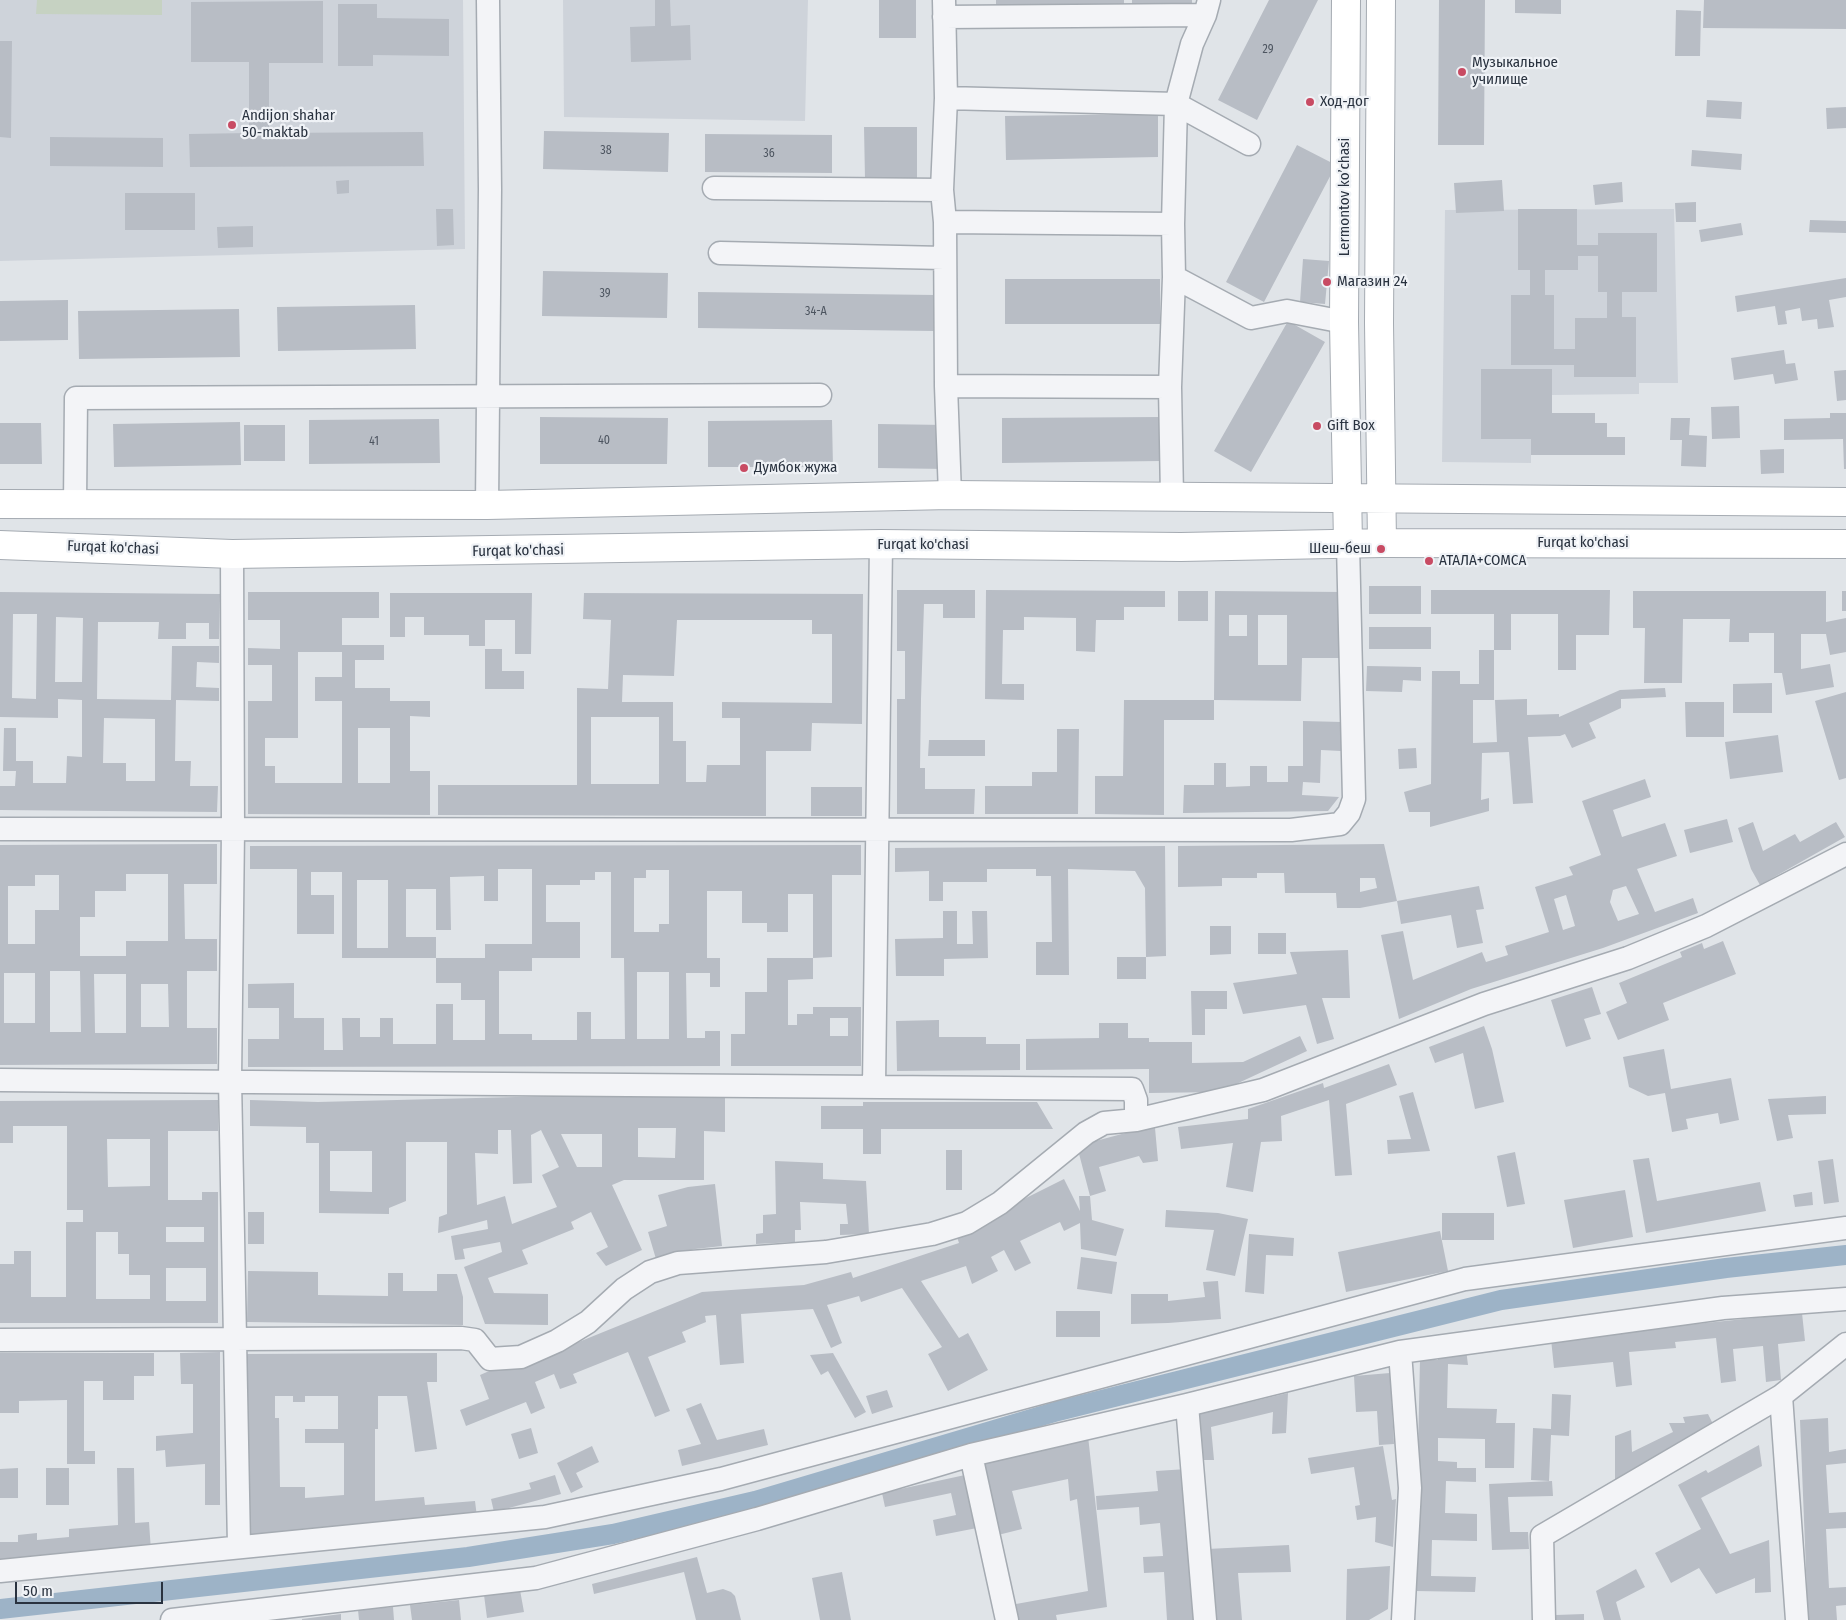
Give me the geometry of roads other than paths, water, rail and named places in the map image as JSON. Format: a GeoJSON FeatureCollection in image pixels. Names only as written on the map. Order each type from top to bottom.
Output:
{"type":"FeatureCollection","features":[{"type":"Feature","properties":{"kind":"main road","name":"Lermontov ko’chasi"},"geometry":{"type":"LineString","coordinates":[[1346,0],[1344,322],[1348,544]]}},
{"type":"Feature","properties":{"kind":"main road"},"geometry":{"type":"LineString","coordinates":[[1381,0],[1379,323],[1382,543]]}},
{"type":"Feature","properties":{"kind":"main road"},"geometry":{"type":"LineString","coordinates":[[0,504],[487,505],[950,495],[1846,502]]}},
{"type":"Feature","properties":{"kind":"main road","name":"Furqat ko'chasi"},"geometry":{"type":"LineString","coordinates":[[0,545],[232,554],[881,544],[1181,547],[1382,543],[1846,544]]}},
{"type":"Feature","properties":{"kind":"street"},"geometry":{"type":"LineString","coordinates":[[487,505],[490,189],[488,0]]}},
{"type":"Feature","properties":{"kind":"street"},"geometry":{"type":"LineString","coordinates":[[950,495],[946,386],[945,222],[942,190],[946,98],[944,8],[1207,8],[1192,44],[1176,104],[1173,224],[1174,277],[1170,387],[1172,496]]}},
{"type":"Feature","properties":{"kind":"street"},"geometry":{"type":"LineString","coordinates":[[946,98],[1176,104],[1249,144]]}},
{"type":"Feature","properties":{"kind":"street"},"geometry":{"type":"LineString","coordinates":[[714,188],[942,190]]}},
{"type":"Feature","properties":{"kind":"street"},"geometry":{"type":"LineString","coordinates":[[945,222],[1173,224]]}},
{"type":"Feature","properties":{"kind":"street"},"geometry":{"type":"LineString","coordinates":[[720,253],[944,258]]}},
{"type":"Feature","properties":{"kind":"street"},"geometry":{"type":"LineString","coordinates":[[1174,277],[1251,318],[1287,311],[1344,322]]}},
{"type":"Feature","properties":{"kind":"street"},"geometry":{"type":"LineString","coordinates":[[946,386],[1170,387]]}},
{"type":"Feature","properties":{"kind":"street"},"geometry":{"type":"LineString","coordinates":[[75,504],[76,398],[820,395]]}},
{"type":"Feature","properties":{"kind":"street"},"geometry":{"type":"LineString","coordinates":[[874,1086],[881,544]]}},
{"type":"Feature","properties":{"kind":"street"},"geometry":{"type":"LineString","coordinates":[[0,829],[878,832],[1291,830],[1340,824],[1349,813],[1354,799],[1348,544]]}},
{"type":"Feature","properties":{"kind":"street"},"geometry":{"type":"LineString","coordinates":[[232,554],[233,830],[230,1080],[237,1340],[239,1546]]}},
{"type":"Feature","properties":{"kind":"street"},"geometry":{"type":"LineString","coordinates":[[0,1340],[461,1338],[475,1340],[490,1359],[521,1357],[557,1341],[588,1322],[624,1289],[650,1272],[678,1263],[826,1252],[932,1234],[967,1223],[1000,1203],[1086,1133],[1104,1123],[1136,1120],[1263,1090],[1484,1004],[1628,958],[1706,926],[1846,854]]}},
{"type":"Feature","properties":{"kind":"street"},"geometry":{"type":"LineString","coordinates":[[0,1080],[230,1080],[1132,1089],[1136,1100],[1136,1120]]}},
{"type":"Feature","properties":{"kind":"street"},"geometry":{"type":"LineString","coordinates":[[0,1571],[545,1517],[721,1479],[1466,1279],[1846,1228]]}},
{"type":"Feature","properties":{"kind":"street"},"geometry":{"type":"LineString","coordinates":[[172,1620],[536,1578],[756,1519],[971,1455],[1187,1405],[1400,1352],[1723,1308],[1846,1299]]}},
{"type":"Feature","properties":{"kind":"street"},"geometry":{"type":"LineString","coordinates":[[1544,1620],[1542,1536],[1781,1396],[1846,1344]]}},
{"type":"Feature","properties":{"kind":"street"},"geometry":{"type":"LineString","coordinates":[[1400,1352],[1410,1488],[1403,1620]]}},
{"type":"Feature","properties":{"kind":"street"},"geometry":{"type":"LineString","coordinates":[[1781,1396],[1797,1620]]}},
{"type":"Feature","properties":{"kind":"street"},"geometry":{"type":"LineString","coordinates":[[1187,1405],[1206,1620]]}},
{"type":"Feature","properties":{"kind":"street"},"geometry":{"type":"LineString","coordinates":[[971,1455],[1007,1620]]}},
{"type":"Feature","properties":{"kind":"waterway"},"geometry":{"type":"LineString","coordinates":[[0,1609],[468,1557],[613,1534],[755,1501],[1058,1411],[1501,1300],[1726,1268],[1846,1255]]}},
{"type":"Feature","properties":{"kind":"place","name":"Музыкальное училище"},"geometry":{"type":"Point","coordinates":[1462,72]}},
{"type":"Feature","properties":{"kind":"place","name":"Ход-дог"},"geometry":{"type":"Point","coordinates":[1310,102]}},
{"type":"Feature","properties":{"kind":"place","name":"Andijon shahar 50-maktab"},"geometry":{"type":"Point","coordinates":[232,125]}},
{"type":"Feature","properties":{"kind":"place","name":"Магазин 24"},"geometry":{"type":"Point","coordinates":[1327,282]}},
{"type":"Feature","properties":{"kind":"place","name":"Gift Box"},"geometry":{"type":"Point","coordinates":[1317,426]}},
{"type":"Feature","properties":{"kind":"place","name":"Думбок жужа"},"geometry":{"type":"Point","coordinates":[744,468]}},
{"type":"Feature","properties":{"kind":"place","name":"Шеш-беш"},"geometry":{"type":"Point","coordinates":[1381,549]}},
{"type":"Feature","properties":{"kind":"place","name":"АТАЛА+СОМСА"},"geometry":{"type":"Point","coordinates":[1429,561]}}]}
